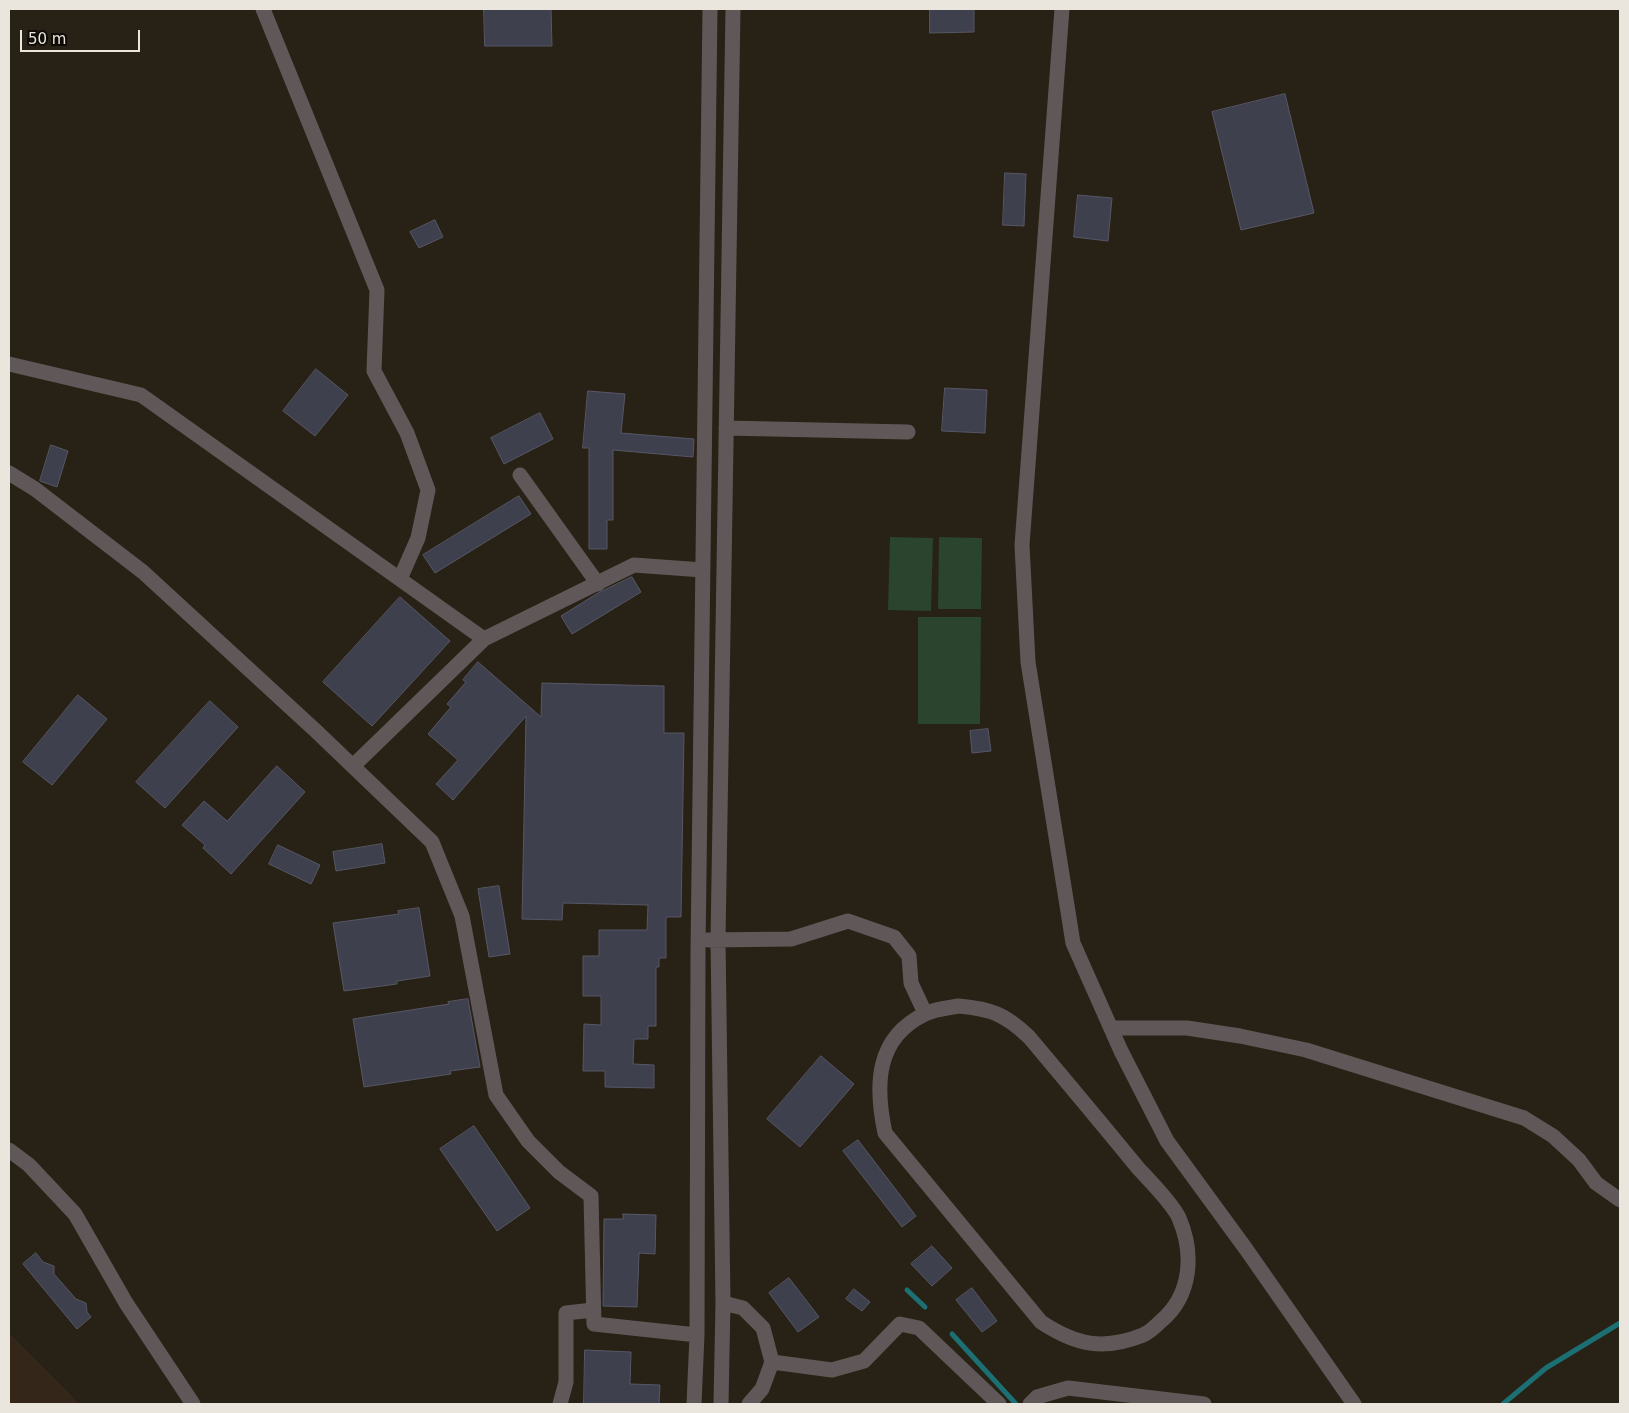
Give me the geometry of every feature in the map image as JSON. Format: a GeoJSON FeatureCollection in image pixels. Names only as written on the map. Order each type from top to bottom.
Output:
{"type":"FeatureCollection","features":[{"type":"Feature","properties":{"kind":"street"},"geometry":{"type":"LineString","coordinates":[[263,9],[377,290],[374,371],[407,433],[428,490],[418,538],[400,579]]}},
{"type":"Feature","properties":{"kind":"street"},"geometry":{"type":"LineString","coordinates":[[694,1404],[697,1335],[698,940],[710,9]]}},
{"type":"Feature","properties":{"kind":"street"},"geometry":{"type":"LineString","coordinates":[[721,1404],[723,1303],[718,940],[733,9]]}},
{"type":"Feature","properties":{"kind":"street"},"geometry":{"type":"LineString","coordinates":[[1062,9],[1022,545],[1028,662],[1073,943],[1111,1028],[1167,1141],[1246,1249],[1354,1404]]}},
{"type":"Feature","properties":{"kind":"street"},"geometry":{"type":"LineString","coordinates":[[9,364],[141,395],[484,639]]}},
{"type":"Feature","properties":{"kind":"street"},"geometry":{"type":"LineString","coordinates":[[726,428],[908,432]]}},
{"type":"Feature","properties":{"kind":"street"},"geometry":{"type":"LineString","coordinates":[[9,473],[35,489],[143,572],[353,766],[432,842],[462,916],[496,1096],[528,1141],[559,1172],[591,1196],[594,1324],[697,1335]]}},
{"type":"Feature","properties":{"kind":"street"},"geometry":{"type":"LineString","coordinates":[[520,475],[598,584]]}},
{"type":"Feature","properties":{"kind":"street"},"geometry":{"type":"LineString","coordinates":[[353,766],[484,639],[634,565],[703,570]]}},
{"type":"Feature","properties":{"kind":"street"},"geometry":{"type":"LineString","coordinates":[[698,940],[791,939],[848,921],[894,937],[909,956],[911,983],[925,1014]]}},
{"type":"Feature","properties":{"kind":"street"},"geometry":{"type":"LineString","coordinates":[[959,1006],[982,1008],[1011,1020],[1029,1037],[1179,1216],[1189,1261],[1186,1287],[1170,1314],[1147,1334],[1122,1343],[1097,1345],[1079,1342],[1041,1322],[885,1133],[879,1103],[879,1080],[884,1061],[895,1036],[925,1014],[959,1006]]}},
{"type":"Feature","properties":{"kind":"street"},"geometry":{"type":"LineString","coordinates":[[1111,1028],[1187,1028],[1240,1036],[1297,1048],[1524,1118],[1553,1136],[1579,1160],[1596,1183],[1620,1200]]}},
{"type":"Feature","properties":{"kind":"street"},"geometry":{"type":"LineString","coordinates":[[9,1150],[29,1165],[75,1214],[126,1303],[193,1404]]}},
{"type":"Feature","properties":{"kind":"street"},"geometry":{"type":"LineString","coordinates":[[723,1303],[742,1308],[763,1328],[772,1362],[762,1389],[749,1404]]}},
{"type":"Feature","properties":{"kind":"street"},"geometry":{"type":"LineString","coordinates":[[560,1404],[566,1382],[566,1313],[593,1310]]}},
{"type":"Feature","properties":{"kind":"street"},"geometry":{"type":"LineString","coordinates":[[772,1362],[832,1370],[864,1361],[900,1324],[919,1328],[999,1404]]}},
{"type":"Feature","properties":{"kind":"street"},"geometry":{"type":"LineString","coordinates":[[1030,1404],[1037,1397],[1068,1388],[1204,1404]]}},
{"type":"Feature","properties":{"kind":"shaded area"},"geometry":{"type":"Polygon","coordinates":[[[9,1333],[73,1397],[78,1404],[9,1404],[9,1333]]]}},
{"type":"Feature","properties":{"kind":"green space"},"geometry":{"type":"Polygon","coordinates":[[[890,537],[933,538],[931,611],[888,610],[890,537]]]}},
{"type":"Feature","properties":{"kind":"green space"},"geometry":{"type":"Polygon","coordinates":[[[939,537],[982,538],[981,609],[938,609],[939,537]]]}},
{"type":"Feature","properties":{"kind":"green space"},"geometry":{"type":"Polygon","coordinates":[[[918,617],[981,617],[980,724],[918,724],[918,617]]]}},
{"type":"Feature","properties":{"kind":"building"},"geometry":{"type":"Polygon","coordinates":[[[484,9],[551,9],[552,46],[485,46],[484,9]]]}},
{"type":"Feature","properties":{"kind":"building"},"geometry":{"type":"Polygon","coordinates":[[[930,9],[974,9],[974,32],[930,33],[930,9]]]}},
{"type":"Feature","properties":{"kind":"building"},"geometry":{"type":"Polygon","coordinates":[[[1285,94],[1314,213],[1241,230],[1212,112],[1285,94]]]}},
{"type":"Feature","properties":{"kind":"building"},"geometry":{"type":"Polygon","coordinates":[[[1005,173],[1026,174],[1024,226],[1003,225],[1005,173]]]}},
{"type":"Feature","properties":{"kind":"building"},"geometry":{"type":"Polygon","coordinates":[[[1078,195],[1112,198],[1108,241],[1074,237],[1078,195]]]}},
{"type":"Feature","properties":{"kind":"building"},"geometry":{"type":"Polygon","coordinates":[[[435,220],[443,237],[419,248],[410,232],[435,220]]]}},
{"type":"Feature","properties":{"kind":"building"},"geometry":{"type":"Polygon","coordinates":[[[316,369],[348,395],[315,436],[283,411],[316,369]]]}},
{"type":"Feature","properties":{"kind":"building"},"geometry":{"type":"Polygon","coordinates":[[[945,388],[987,390],[985,433],[942,431],[945,388]]]}},
{"type":"Feature","properties":{"kind":"building"},"geometry":{"type":"Polygon","coordinates":[[[588,391],[625,394],[621,433],[694,439],[693,457],[613,450],[613,520],[607,520],[607,549],[589,549],[589,448],[583,448],[588,391]]]}},
{"type":"Feature","properties":{"kind":"building"},"geometry":{"type":"Polygon","coordinates":[[[540,413],[553,439],[504,464],[491,438],[540,413]]]}},
{"type":"Feature","properties":{"kind":"building"},"geometry":{"type":"Polygon","coordinates":[[[51,445],[68,451],[57,487],[40,481],[51,445]]]}},
{"type":"Feature","properties":{"kind":"building"},"geometry":{"type":"Polygon","coordinates":[[[519,496],[531,514],[435,573],[423,555],[519,496]]]}},
{"type":"Feature","properties":{"kind":"building"},"geometry":{"type":"Polygon","coordinates":[[[632,577],[641,592],[572,634],[561,616],[598,593],[632,577]]]}},
{"type":"Feature","properties":{"kind":"building"},"geometry":{"type":"Polygon","coordinates":[[[400,597],[450,641],[372,726],[323,682],[400,597]]]}},
{"type":"Feature","properties":{"kind":"building"},"geometry":{"type":"Polygon","coordinates":[[[478,662],[541,717],[542,683],[664,686],[664,733],[684,733],[681,917],[666,917],[666,958],[659,958],[659,967],[656,967],[656,1026],[648,1026],[648,1039],[634,1039],[633,1064],[654,1065],[654,1088],[605,1087],[605,1071],[583,1071],[584,1024],[601,1025],[601,996],[583,996],[583,956],[599,956],[599,930],[647,930],[648,905],[563,903],[562,920],[522,919],[526,716],[453,800],[436,784],[458,760],[428,734],[451,707],[447,704],[466,682],[463,680],[478,662]]]}},
{"type":"Feature","properties":{"kind":"building"},"geometry":{"type":"Polygon","coordinates":[[[78,695],[107,719],[52,785],[23,762],[78,695]]]}},
{"type":"Feature","properties":{"kind":"building"},"geometry":{"type":"Polygon","coordinates":[[[210,701],[238,727],[165,808],[136,782],[210,701]]]}},
{"type":"Feature","properties":{"kind":"building"},"geometry":{"type":"Polygon","coordinates":[[[988,729],[991,751],[972,753],[970,731],[988,729]]]}},
{"type":"Feature","properties":{"kind":"building"},"geometry":{"type":"Polygon","coordinates":[[[277,766],[305,792],[231,874],[203,848],[205,845],[182,825],[204,801],[227,821],[277,766]]]}},
{"type":"Feature","properties":{"kind":"building"},"geometry":{"type":"Polygon","coordinates":[[[382,844],[385,863],[336,871],[333,852],[382,844]]]}},
{"type":"Feature","properties":{"kind":"building"},"geometry":{"type":"Polygon","coordinates":[[[278,845],[320,865],[311,884],[269,864],[278,845]]]}},
{"type":"Feature","properties":{"kind":"building"},"geometry":{"type":"Polygon","coordinates":[[[499,886],[510,954],[489,957],[478,889],[499,886]]]}},
{"type":"Feature","properties":{"kind":"building"},"geometry":{"type":"Polygon","coordinates":[[[419,908],[430,976],[397,981],[397,984],[344,991],[333,923],[399,914],[398,911],[419,908]]]}},
{"type":"Feature","properties":{"kind":"building"},"geometry":{"type":"Polygon","coordinates":[[[468,999],[480,1067],[450,1071],[451,1074],[364,1087],[353,1019],[449,1004],[448,1002],[468,999]]]}},
{"type":"Feature","properties":{"kind":"building"},"geometry":{"type":"Polygon","coordinates":[[[821,1056],[854,1084],[800,1147],[767,1119],[821,1056]]]}},
{"type":"Feature","properties":{"kind":"building"},"geometry":{"type":"Polygon","coordinates":[[[474,1126],[530,1208],[497,1231],[440,1149],[474,1126]]]}},
{"type":"Feature","properties":{"kind":"building"},"geometry":{"type":"Polygon","coordinates":[[[858,1140],[916,1216],[902,1227],[843,1151],[858,1140]]]}},
{"type":"Feature","properties":{"kind":"building"},"geometry":{"type":"Polygon","coordinates":[[[623,1214],[656,1215],[655,1254],[639,1253],[637,1307],[603,1306],[604,1219],[623,1219],[623,1214]]]}},
{"type":"Feature","properties":{"kind":"building"},"geometry":{"type":"Polygon","coordinates":[[[932,1246],[952,1268],[932,1286],[911,1264],[932,1246]]]}},
{"type":"Feature","properties":{"kind":"building"},"geometry":{"type":"Polygon","coordinates":[[[36,1253],[43,1262],[54,1266],[54,1274],[76,1299],[86,1303],[87,1312],[91,1317],[77,1329],[23,1264],[36,1253]]]}},
{"type":"Feature","properties":{"kind":"building"},"geometry":{"type":"Polygon","coordinates":[[[789,1278],[819,1317],[798,1332],[769,1293],[789,1278]]]}},
{"type":"Feature","properties":{"kind":"building"},"geometry":{"type":"Polygon","coordinates":[[[972,1288],[997,1321],[982,1332],[956,1300],[972,1288]]]}},
{"type":"Feature","properties":{"kind":"building"},"geometry":{"type":"Polygon","coordinates":[[[854,1289],[870,1302],[862,1311],[846,1299],[854,1289]]]}},
{"type":"Feature","properties":{"kind":"building"},"geometry":{"type":"Polygon","coordinates":[[[585,1350],[631,1352],[630,1384],[660,1385],[659,1404],[584,1404],[585,1350]]]}},
{"type":"Feature","properties":{"kind":"waterway"},"geometry":{"type":"LineString","coordinates":[[907,1290],[925,1307]]}},
{"type":"Feature","properties":{"kind":"waterway"},"geometry":{"type":"LineString","coordinates":[[1503,1404],[1546,1368],[1620,1323]]}},
{"type":"Feature","properties":{"kind":"waterway"},"geometry":{"type":"LineString","coordinates":[[952,1334],[1016,1404]]}}]}
